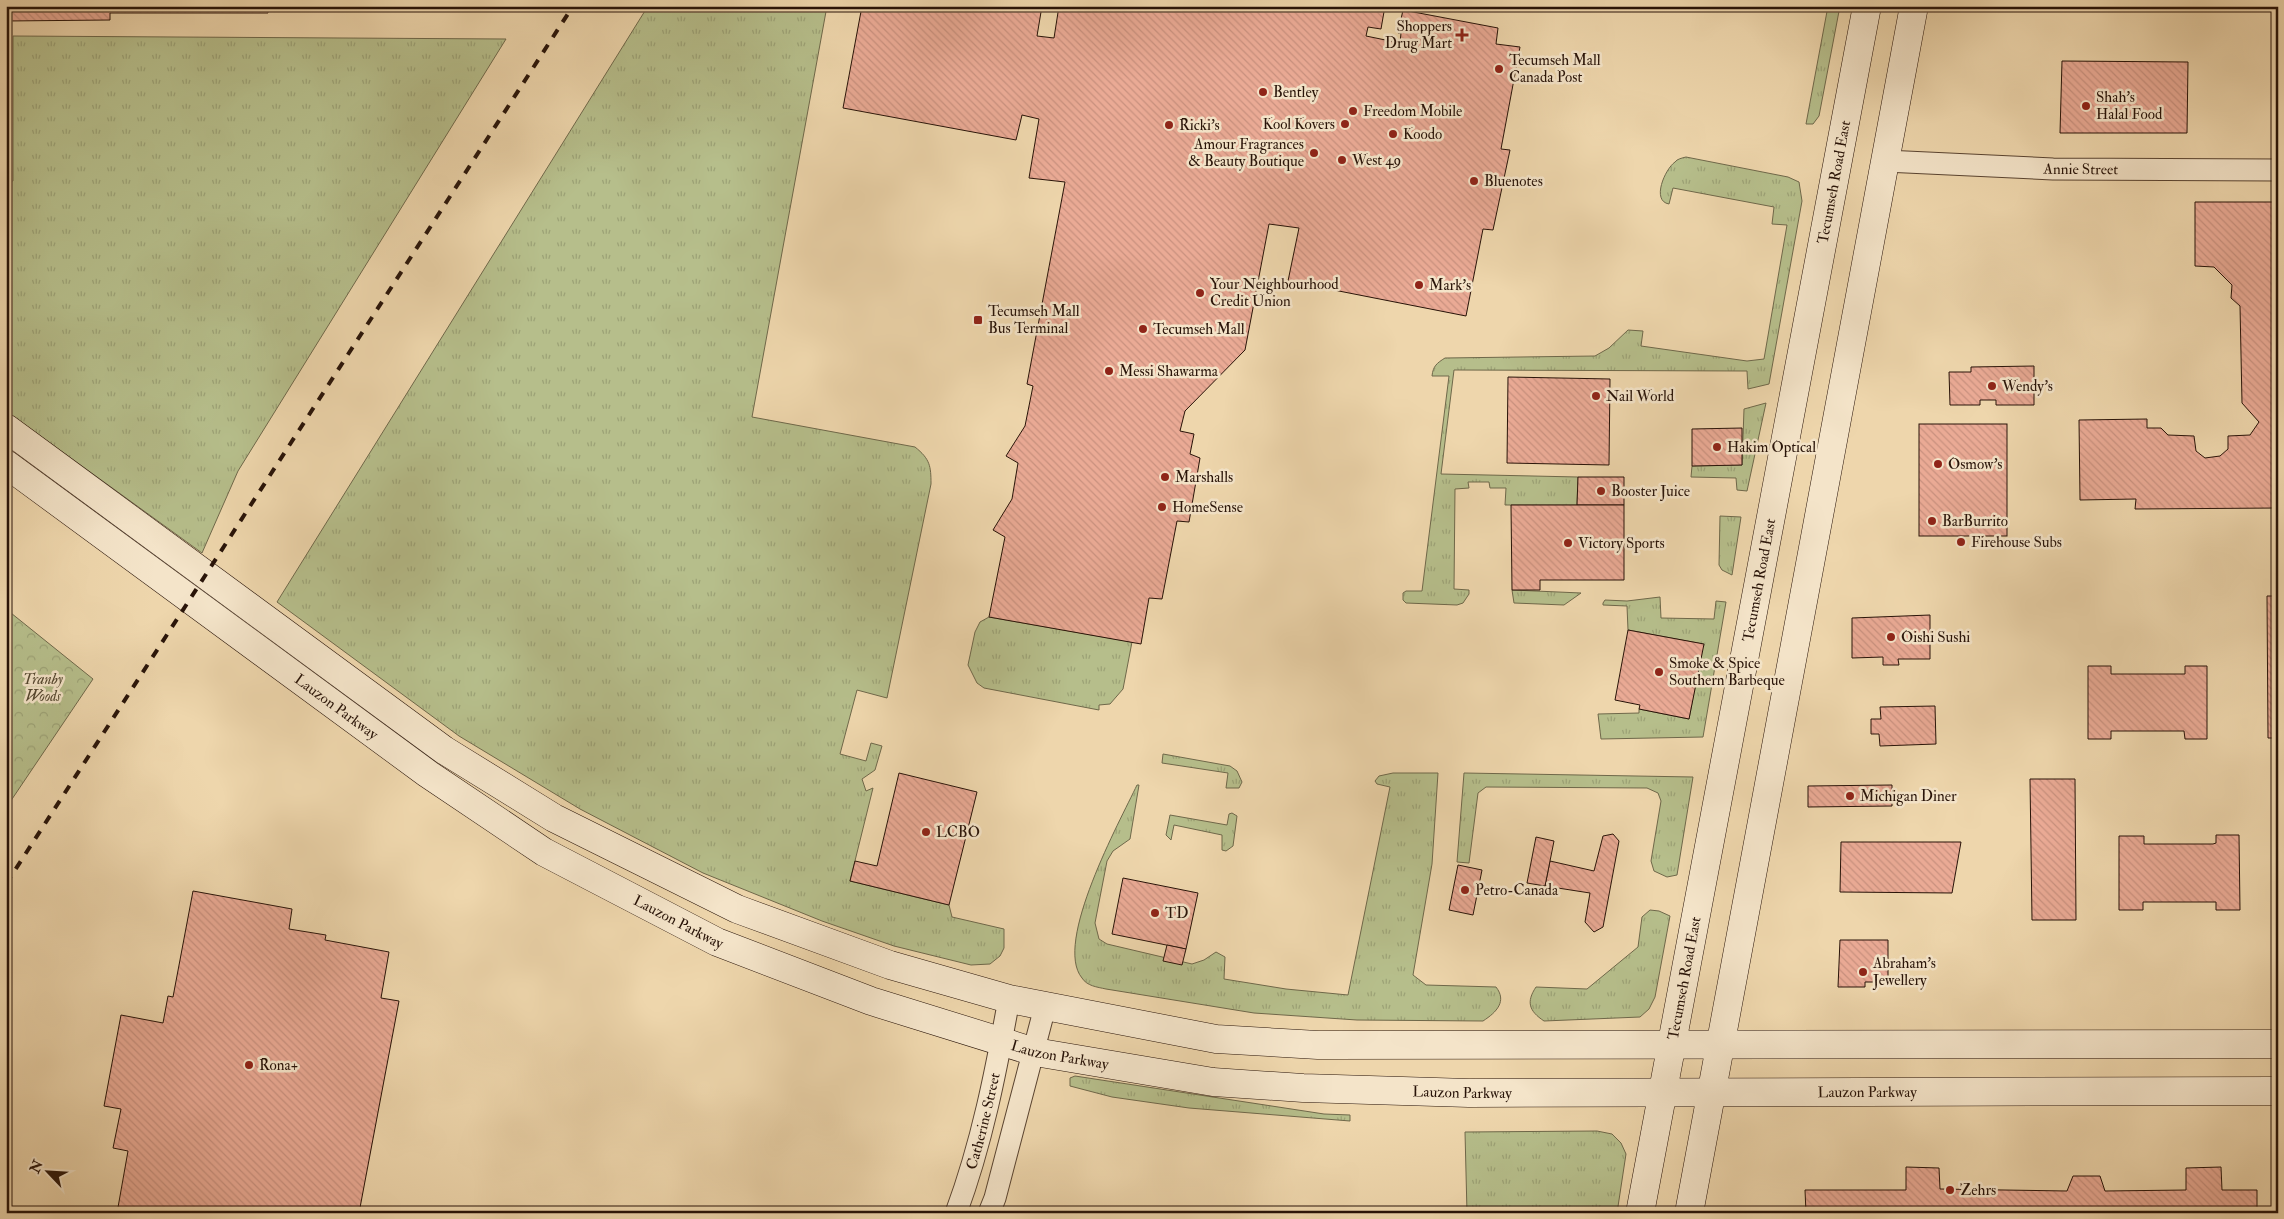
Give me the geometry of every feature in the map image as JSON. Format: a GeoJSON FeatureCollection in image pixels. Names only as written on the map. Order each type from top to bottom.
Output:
{"type":"FeatureCollection","features":[{"type":"Feature","properties":{"kind":"main road","name":"Tecumseh Road East"},"geometry":{"type":"LineString","coordinates":[[1640,1213],[1867,6]]}},
{"type":"Feature","properties":{"kind":"main road"},"geometry":{"type":"LineString","coordinates":[[1689,1213],[1914,6]]}},
{"type":"Feature","properties":{"kind":"main road","name":"Lauzon Parkway"},"geometry":{"type":"LineString","coordinates":[[6,428],[444,750],[554,818],[737,909],[890,965],[1009,999],[1216,1039],[1318,1045],[2278,1044]]}},
{"type":"Feature","properties":{"kind":"main road","name":"Lauzon Parkway"},"geometry":{"type":"LineString","coordinates":[[6,464],[428,774],[544,852],[717,942],[871,1001],[1034,1052],[1213,1082],[1285,1087],[1469,1093],[2278,1091]]}},
{"type":"Feature","properties":{"kind":"street","name":"Annie Street"},"geometry":{"type":"LineString","coordinates":[[1885,161],[2053,169],[2278,170]]}},
{"type":"Feature","properties":{"kind":"street","name":"Catherine Street"},"geometry":{"type":"LineString","coordinates":[[956,1213],[970,1178],[986,1114],[1009,999]]}},
{"type":"Feature","properties":{"kind":"street","name":"Catherine Street"},"geometry":{"type":"LineString","coordinates":[[988,1213],[995,1198],[1045,1007]]}},
{"type":"Feature","properties":{"kind":"green space"},"geometry":{"type":"Polygon","coordinates":[[[648,6],[827,6],[752,417],[915,447],[924,455],[929,463],[931,484],[887,698],[857,690],[840,754],[866,761],[871,743],[882,746],[875,770],[862,779],[866,791],[873,788],[850,881],[949,905],[952,917],[1004,929],[1004,948],[1000,956],[990,964],[971,965],[894,946],[822,921],[703,873],[580,809],[459,736],[277,602],[648,6]]]}},
{"type":"Feature","properties":{"kind":"green space"},"geometry":{"type":"Polygon","coordinates":[[[1828,6],[1840,6],[1819,116],[1813,124],[1806,124],[1828,6]]]}},
{"type":"Feature","properties":{"kind":"green space"},"geometry":{"type":"Polygon","coordinates":[[[13,36],[506,39],[238,471],[202,553],[6,411],[6,181],[13,181],[13,36]]]}},
{"type":"Feature","properties":{"kind":"green space"},"geometry":{"type":"Polygon","coordinates":[[[1686,157],[1788,177],[1799,182],[1802,201],[1769,384],[1748,389],[1747,371],[1454,370],[1441,474],[1578,477],[1577,505],[1505,505],[1506,488],[1490,488],[1489,482],[1468,482],[1469,488],[1455,489],[1454,589],[1469,590],[1469,594],[1463,603],[1457,605],[1406,603],[1403,600],[1403,593],[1406,591],[1422,591],[1449,376],[1432,376],[1434,367],[1442,360],[1445,358],[1595,356],[1609,348],[1628,330],[1643,331],[1641,346],[1747,361],[1764,359],[1787,225],[1772,224],[1774,207],[1673,188],[1669,204],[1664,202],[1660,191],[1667,171],[1676,161],[1686,157]]]}},
{"type":"Feature","properties":{"kind":"green space"},"geometry":{"type":"Polygon","coordinates":[[[1766,403],[1747,491],[1737,490],[1736,478],[1691,477],[1692,466],[1742,465],[1744,409],[1766,403]]]}},
{"type":"Feature","properties":{"kind":"green space"},"geometry":{"type":"Polygon","coordinates":[[[1720,516],[1741,517],[1732,575],[1722,570],[1719,565],[1720,516]]]}},
{"type":"Feature","properties":{"kind":"green space"},"geometry":{"type":"Polygon","coordinates":[[[1512,590],[1581,593],[1564,605],[1514,603],[1512,590]]]}},
{"type":"Feature","properties":{"kind":"green space"},"geometry":{"type":"Polygon","coordinates":[[[1660,597],[1661,618],[1714,619],[1716,601],[1726,602],[1703,737],[1601,739],[1598,714],[1639,713],[1639,709],[1689,719],[1703,644],[1628,630],[1627,606],[1603,605],[1605,600],[1627,601],[1660,597]]]}},
{"type":"Feature","properties":{"kind":"green space","name":"Tranby Woods"},"geometry":{"type":"Polygon","coordinates":[[[6,609],[93,679],[6,808],[6,609]]]}},
{"type":"Feature","properties":{"kind":"green space"},"geometry":{"type":"Polygon","coordinates":[[[989,617],[1132,642],[1123,689],[1110,704],[1099,705],[1099,710],[984,688],[977,683],[968,665],[975,632],[980,622],[989,617]]]}},
{"type":"Feature","properties":{"kind":"green space"},"geometry":{"type":"Polygon","coordinates":[[[1163,754],[1230,766],[1237,771],[1242,782],[1239,788],[1226,788],[1228,773],[1162,763],[1163,754]]]}},
{"type":"Feature","properties":{"kind":"green space"},"geometry":{"type":"Polygon","coordinates":[[[1393,773],[1438,773],[1432,864],[1413,975],[1426,985],[1496,987],[1501,997],[1499,1006],[1483,1021],[1357,1020],[1254,1013],[1096,987],[1082,978],[1075,961],[1076,938],[1082,911],[1104,853],[1137,785],[1139,785],[1130,839],[1113,851],[1107,861],[1095,923],[1099,939],[1107,944],[1192,964],[1204,960],[1216,952],[1225,957],[1224,979],[1286,989],[1348,995],[1390,787],[1377,784],[1375,781],[1379,776],[1393,773]]]}},
{"type":"Feature","properties":{"kind":"green space"},"geometry":{"type":"Polygon","coordinates":[[[1464,773],[1693,777],[1677,875],[1667,877],[1654,871],[1651,861],[1661,801],[1658,793],[1647,788],[1486,787],[1478,793],[1469,863],[1457,862],[1464,773]]]}},
{"type":"Feature","properties":{"kind":"green space"},"geometry":{"type":"Polygon","coordinates":[[[1232,813],[1237,816],[1233,846],[1226,851],[1222,850],[1222,835],[1174,825],[1171,840],[1166,835],[1170,815],[1227,825],[1229,814],[1232,813]]]}},
{"type":"Feature","properties":{"kind":"green space"},"geometry":{"type":"Polygon","coordinates":[[[1650,910],[1659,911],[1670,916],[1655,997],[1649,1009],[1640,1017],[1544,1021],[1535,1014],[1530,1002],[1536,987],[1587,989],[1638,947],[1642,917],[1650,910]]]}},
{"type":"Feature","properties":{"kind":"green space"},"geometry":{"type":"Polygon","coordinates":[[[1075,1076],[1324,1114],[1350,1115],[1350,1121],[1189,1108],[1112,1097],[1070,1086],[1070,1078],[1075,1076]]]}},
{"type":"Feature","properties":{"kind":"green space"},"geometry":{"type":"Polygon","coordinates":[[[1597,1131],[1612,1134],[1621,1143],[1626,1154],[1617,1213],[1467,1213],[1465,1132],[1597,1131]]]}},
{"type":"Feature","properties":{"kind":"building"},"geometry":{"type":"Polygon","coordinates":[[[6,6],[268,6],[268,13],[110,13],[110,20],[6,21],[6,6]]]}},
{"type":"Feature","properties":{"kind":"building","name":"Tecumseh Mall"},"geometry":{"type":"Polygon","coordinates":[[[862,6],[1042,6],[1037,36],[1054,38],[1059,6],[1385,6],[1381,29],[1368,27],[1366,36],[1400,43],[1401,33],[1398,33],[1403,10],[1498,28],[1496,44],[1520,47],[1501,149],[1510,150],[1493,230],[1483,229],[1466,316],[1288,281],[1299,228],[1269,224],[1245,350],[1185,411],[1180,431],[1194,434],[1190,454],[1200,458],[1189,522],[1177,521],[1162,599],[1149,598],[1141,644],[989,617],[1005,537],[993,530],[1012,499],[1018,463],[1006,456],[1025,426],[1033,386],[1027,384],[1065,182],[1029,178],[1039,119],[1022,115],[1016,140],[843,108],[862,6]]]}},
{"type":"Feature","properties":{"kind":"building"},"geometry":{"type":"Polygon","coordinates":[[[2062,61],[2188,62],[2187,133],[2060,133],[2062,61]]]}},
{"type":"Feature","properties":{"kind":"building"},"geometry":{"type":"Polygon","coordinates":[[[2195,202],[2278,202],[2278,508],[2135,509],[2136,499],[2080,500],[2079,420],[2147,419],[2147,428],[2161,428],[2168,435],[2194,436],[2196,451],[2205,458],[2220,456],[2228,449],[2228,436],[2250,435],[2259,422],[2242,403],[2240,306],[2231,298],[2232,285],[2214,267],[2195,266],[2195,202]]]}},
{"type":"Feature","properties":{"kind":"building","name":"Wendy's"},"geometry":{"type":"Polygon","coordinates":[[[2034,366],[2034,405],[1996,405],[1996,400],[1980,400],[1980,405],[1950,405],[1949,372],[1971,372],[1971,367],[2034,366]]]}},
{"type":"Feature","properties":{"kind":"building"},"geometry":{"type":"Polygon","coordinates":[[[1508,377],[1610,379],[1609,465],[1507,463],[1508,377]]]}},
{"type":"Feature","properties":{"kind":"building"},"geometry":{"type":"Polygon","coordinates":[[[1919,424],[2007,424],[2007,536],[1919,536],[1919,424]]]}},
{"type":"Feature","properties":{"kind":"building","name":"Hakim Optical"},"geometry":{"type":"Polygon","coordinates":[[[1742,428],[1742,465],[1692,466],[1692,429],[1742,428]]]}},
{"type":"Feature","properties":{"kind":"building","name":"Booster Juice"},"geometry":{"type":"Polygon","coordinates":[[[1578,477],[1624,477],[1624,505],[1577,505],[1578,477]]]}},
{"type":"Feature","properties":{"kind":"building","name":"Victory Sports"},"geometry":{"type":"Polygon","coordinates":[[[1511,505],[1624,505],[1624,580],[1540,580],[1540,590],[1512,590],[1511,505]]]}},
{"type":"Feature","properties":{"kind":"building"},"geometry":{"type":"Polygon","coordinates":[[[2267,596],[2278,596],[2278,738],[2268,738],[2267,596]]]}},
{"type":"Feature","properties":{"kind":"building","name":"Oishi Sushi"},"geometry":{"type":"Polygon","coordinates":[[[1930,615],[1930,659],[1898,659],[1899,665],[1883,665],[1883,657],[1852,658],[1852,618],[1930,615]]]}},
{"type":"Feature","properties":{"kind":"building","name":"Smoke & Spice Southern Barbeque"},"geometry":{"type":"Polygon","coordinates":[[[1628,630],[1704,644],[1689,719],[1639,709],[1640,705],[1615,700],[1628,630]]]}},
{"type":"Feature","properties":{"kind":"building"},"geometry":{"type":"Polygon","coordinates":[[[2088,666],[2111,666],[2111,674],[2185,674],[2185,666],[2207,666],[2207,739],[2185,739],[2184,731],[2111,731],[2111,739],[2088,739],[2088,666]]]}},
{"type":"Feature","properties":{"kind":"building"},"geometry":{"type":"Polygon","coordinates":[[[1935,706],[1936,744],[1880,746],[1879,734],[1871,734],[1871,719],[1881,719],[1880,707],[1935,706]]]}},
{"type":"Feature","properties":{"kind":"building","name":"LCBO"},"geometry":{"type":"Polygon","coordinates":[[[899,773],[977,792],[949,905],[850,881],[855,861],[877,866],[899,773]]]}},
{"type":"Feature","properties":{"kind":"building"},"geometry":{"type":"Polygon","coordinates":[[[2030,779],[2075,779],[2076,920],[2032,920],[2030,779]]]}},
{"type":"Feature","properties":{"kind":"building","name":"Michigan Diner"},"geometry":{"type":"Polygon","coordinates":[[[1892,785],[1892,806],[1808,807],[1808,786],[1892,785]]]}},
{"type":"Feature","properties":{"kind":"building"},"geometry":{"type":"Polygon","coordinates":[[[1613,834],[1619,841],[1603,927],[1594,932],[1585,922],[1590,893],[1545,886],[1550,861],[1594,871],[1603,836],[1613,834]]]}},
{"type":"Feature","properties":{"kind":"building"},"geometry":{"type":"Polygon","coordinates":[[[2216,835],[2239,835],[2240,910],[2216,910],[2216,902],[2143,902],[2143,910],[2119,910],[2119,836],[2144,836],[2144,844],[2213,844],[2216,843],[2216,835]]]}},
{"type":"Feature","properties":{"kind":"building","name":"Petro-Canada"},"geometry":{"type":"Polygon","coordinates":[[[1536,837],[1554,841],[1545,886],[1527,883],[1536,837]]]}},
{"type":"Feature","properties":{"kind":"building"},"geometry":{"type":"Polygon","coordinates":[[[1841,842],[1961,842],[1952,893],[1840,892],[1841,842]]]}},
{"type":"Feature","properties":{"kind":"building","name":"Petro-Canada"},"geometry":{"type":"Polygon","coordinates":[[[1458,865],[1482,870],[1473,915],[1449,910],[1458,865]]]}},
{"type":"Feature","properties":{"kind":"building","name":"TD"},"geometry":{"type":"Polygon","coordinates":[[[1123,878],[1198,893],[1186,949],[1112,934],[1123,878]]]}},
{"type":"Feature","properties":{"kind":"building","name":"Rona+"},"geometry":{"type":"Polygon","coordinates":[[[193,891],[292,909],[289,929],[326,935],[325,940],[389,952],[381,998],[399,1001],[359,1213],[117,1213],[128,1151],[113,1148],[121,1109],[104,1106],[121,1015],[163,1023],[168,996],[173,997],[193,891]]]}},
{"type":"Feature","properties":{"kind":"building","name":"Abraham's Jewellery"},"geometry":{"type":"Polygon","coordinates":[[[1840,940],[1888,940],[1888,982],[1865,982],[1865,987],[1838,987],[1840,940]]]}},
{"type":"Feature","properties":{"kind":"building"},"geometry":{"type":"Polygon","coordinates":[[[1167,945],[1186,949],[1182,965],[1163,961],[1167,945]]]}},
{"type":"Feature","properties":{"kind":"building","name":"Zehrs"},"geometry":{"type":"Polygon","coordinates":[[[1906,1167],[1939,1168],[1940,1189],[2067,1191],[2073,1176],[2100,1176],[2105,1191],[2186,1190],[2186,1168],[2221,1167],[2222,1190],[2257,1190],[2257,1213],[1806,1213],[1805,1190],[1906,1190],[1906,1167]]]}},
{"type":"Feature","properties":{"kind":"railway"},"geometry":{"type":"LineString","coordinates":[[6,884],[573,6]]}},
{"type":"Feature","properties":{"kind":"place","name":"Shoppers Drug Mart"},"geometry":{"type":"Point","coordinates":[1462,35]}},
{"type":"Feature","properties":{"kind":"place","name":"Tecumseh Mall Canada Post"},"geometry":{"type":"Point","coordinates":[1499,69]}},
{"type":"Feature","properties":{"kind":"place","name":"Bentley"},"geometry":{"type":"Point","coordinates":[1263,92]}},
{"type":"Feature","properties":{"kind":"place","name":"Shah's Halal Food"},"geometry":{"type":"Point","coordinates":[2086,106]}},
{"type":"Feature","properties":{"kind":"place","name":"Freedom Mobile"},"geometry":{"type":"Point","coordinates":[1353,111]}},
{"type":"Feature","properties":{"kind":"place","name":"Kool Kovers"},"geometry":{"type":"Point","coordinates":[1345,124]}},
{"type":"Feature","properties":{"kind":"place","name":"Ricki's"},"geometry":{"type":"Point","coordinates":[1169,125]}},
{"type":"Feature","properties":{"kind":"place","name":"Koodo"},"geometry":{"type":"Point","coordinates":[1393,134]}},
{"type":"Feature","properties":{"kind":"place","name":"Amour Fragrances & Beauty Boutique"},"geometry":{"type":"Point","coordinates":[1314,153]}},
{"type":"Feature","properties":{"kind":"place","name":"West 49"},"geometry":{"type":"Point","coordinates":[1342,160]}},
{"type":"Feature","properties":{"kind":"place","name":"Bluenotes"},"geometry":{"type":"Point","coordinates":[1474,181]}},
{"type":"Feature","properties":{"kind":"place","name":"Mark's"},"geometry":{"type":"Point","coordinates":[1419,285]}},
{"type":"Feature","properties":{"kind":"place","name":"Your Neighbourhood Credit Union"},"geometry":{"type":"Point","coordinates":[1200,293]}},
{"type":"Feature","properties":{"kind":"place","name":"Tecumseh Mall Bus Terminal"},"geometry":{"type":"Point","coordinates":[978,320]}},
{"type":"Feature","properties":{"kind":"place","name":"Tecumseh Mall"},"geometry":{"type":"Point","coordinates":[1143,329]}},
{"type":"Feature","properties":{"kind":"place","name":"Messi Shawarma"},"geometry":{"type":"Point","coordinates":[1109,371]}},
{"type":"Feature","properties":{"kind":"place","name":"Wendy's"},"geometry":{"type":"Point","coordinates":[1992,386]}},
{"type":"Feature","properties":{"kind":"place","name":"Nail World"},"geometry":{"type":"Point","coordinates":[1596,396]}},
{"type":"Feature","properties":{"kind":"place","name":"Hakim Optical"},"geometry":{"type":"Point","coordinates":[1717,447]}},
{"type":"Feature","properties":{"kind":"place","name":"Osmow's"},"geometry":{"type":"Point","coordinates":[1938,464]}},
{"type":"Feature","properties":{"kind":"place","name":"Marshalls"},"geometry":{"type":"Point","coordinates":[1165,477]}},
{"type":"Feature","properties":{"kind":"place","name":"Booster Juice"},"geometry":{"type":"Point","coordinates":[1601,491]}},
{"type":"Feature","properties":{"kind":"place","name":"HomeSense"},"geometry":{"type":"Point","coordinates":[1162,507]}},
{"type":"Feature","properties":{"kind":"place","name":"BarBurrito"},"geometry":{"type":"Point","coordinates":[1932,521]}},
{"type":"Feature","properties":{"kind":"place","name":"Firehouse Subs"},"geometry":{"type":"Point","coordinates":[1961,542]}},
{"type":"Feature","properties":{"kind":"place","name":"Victory Sports"},"geometry":{"type":"Point","coordinates":[1568,543]}},
{"type":"Feature","properties":{"kind":"place","name":"Oishi Sushi"},"geometry":{"type":"Point","coordinates":[1891,637]}},
{"type":"Feature","properties":{"kind":"place","name":"Smoke & Spice Southern Barbeque"},"geometry":{"type":"Point","coordinates":[1659,672]}},
{"type":"Feature","properties":{"kind":"place","name":"Michigan Diner"},"geometry":{"type":"Point","coordinates":[1850,796]}},
{"type":"Feature","properties":{"kind":"place","name":"LCBO"},"geometry":{"type":"Point","coordinates":[926,832]}},
{"type":"Feature","properties":{"kind":"place","name":"Petro-Canada"},"geometry":{"type":"Point","coordinates":[1465,890]}},
{"type":"Feature","properties":{"kind":"place","name":"TD"},"geometry":{"type":"Point","coordinates":[1155,913]}},
{"type":"Feature","properties":{"kind":"place","name":"Abraham's Jewellery"},"geometry":{"type":"Point","coordinates":[1863,972]}},
{"type":"Feature","properties":{"kind":"place","name":"Rona+"},"geometry":{"type":"Point","coordinates":[249,1065]}},
{"type":"Feature","properties":{"kind":"place","name":"Zehrs"},"geometry":{"type":"Point","coordinates":[1950,1190]}}]}
